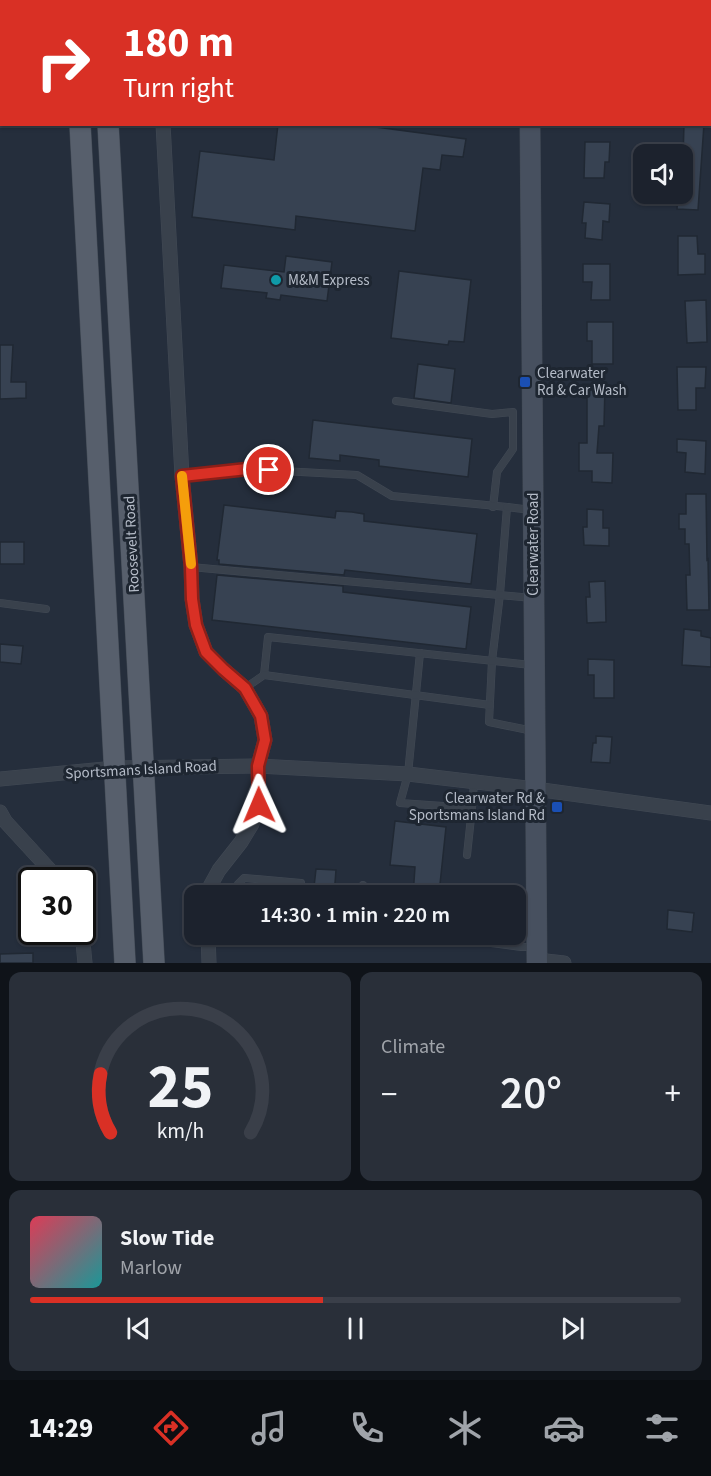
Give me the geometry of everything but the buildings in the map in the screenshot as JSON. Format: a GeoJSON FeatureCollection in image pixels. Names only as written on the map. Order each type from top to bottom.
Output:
{"type":"FeatureCollection","features":[{"type":"Feature","properties":{"kind":"main road","name":"Roosevelt Road"},"geometry":{"type":"LineString","coordinates":[[80,126],[125,963]]}},
{"type":"Feature","properties":{"kind":"main road","name":"Roosevelt Road"},"geometry":{"type":"LineString","coordinates":[[108,126],[154,963]]}},
{"type":"Feature","properties":{"kind":"street"},"geometry":{"type":"LineString","coordinates":[[163,126],[182,476],[196,625],[206,652],[245,688],[261,716],[265,740],[258,766],[259,805],[252,825],[211,885]]}},
{"type":"Feature","properties":{"kind":"street","name":"Clearwater Road"},"geometry":{"type":"LineString","coordinates":[[530,126],[523,412],[533,511],[537,957]]}},
{"type":"Feature","properties":{"kind":"street","name":"Sportsmans Island Road"},"geometry":{"type":"LineString","coordinates":[[0,779],[115,768],[258,766],[408,774],[711,813]]}},
{"type":"Feature","properties":{"kind":"street"},"geometry":{"type":"LineString","coordinates":[[0,812],[47,867]]}},
{"type":"Feature","properties":{"kind":"street"},"geometry":{"type":"LineString","coordinates":[[83,945],[85,963]]}},
{"type":"Feature","properties":{"kind":"street"},"geometry":{"type":"LineString","coordinates":[[208,945],[209,963]]}},
{"type":"Feature","properties":{"kind":"street"},"geometry":{"type":"LineString","coordinates":[[537,957],[564,963]]}},
{"type":"Feature","properties":{"kind":"lane"},"geometry":{"type":"LineString","coordinates":[[396,401],[492,414],[523,412],[513,449],[497,472],[493,507]]}},
{"type":"Feature","properties":{"kind":"lane"},"geometry":{"type":"LineString","coordinates":[[182,476],[247,469],[357,475],[392,495],[533,511]]}},
{"type":"Feature","properties":{"kind":"lane"},"geometry":{"type":"LineString","coordinates":[[507,507],[492,661],[489,722],[535,731]]}},
{"type":"Feature","properties":{"kind":"lane"},"geometry":{"type":"LineString","coordinates":[[191,567],[534,598]]}},
{"type":"Feature","properties":{"kind":"lane"},"geometry":{"type":"LineString","coordinates":[[0,603],[46,609]]}},
{"type":"Feature","properties":{"kind":"lane"},"geometry":{"type":"LineString","coordinates":[[264,675],[268,637],[534,665]]}},
{"type":"Feature","properties":{"kind":"lane"},"geometry":{"type":"LineString","coordinates":[[420,653],[408,774],[400,803],[472,808]]}},
{"type":"Feature","properties":{"kind":"lane"},"geometry":{"type":"LineString","coordinates":[[245,688],[264,675],[490,705]]}},
{"type":"Feature","properties":{"kind":"lane"},"geometry":{"type":"LineString","coordinates":[[467,855],[474,783]]}},
{"type":"Feature","properties":{"kind":"lane"},"geometry":{"type":"LineString","coordinates":[[238,885],[244,878],[301,883]]}},
{"type":"Feature","properties":{"kind":"lane"},"geometry":{"type":"LineString","coordinates":[[500,945],[521,948],[537,957]]}},
{"type":"Feature","properties":{"kind":"slow traffic"},"geometry":{"type":"LineString","coordinates":[[182,476],[191,564]]}},
{"type":"Feature","properties":{"kind":"place","name":"M&M Express"},"geometry":{"type":"Point","coordinates":[276,280]}},
{"type":"Feature","properties":{"kind":"place","name":"Clearwater Rd & Car Wash"},"geometry":{"type":"Point","coordinates":[525,382]}},
{"type":"Feature","properties":{"kind":"place","name":"Clearwater Rd & Sportsmans Island Rd"},"geometry":{"type":"Point","coordinates":[557,807]}},
{"type":"Feature","properties":{"kind":"route"},"geometry":{"type":"LineString","coordinates":[[259,805],[258,766],[265,740],[261,716],[245,688],[206,652],[196,625],[182,476],[247,469],[269,470]]}}]}
